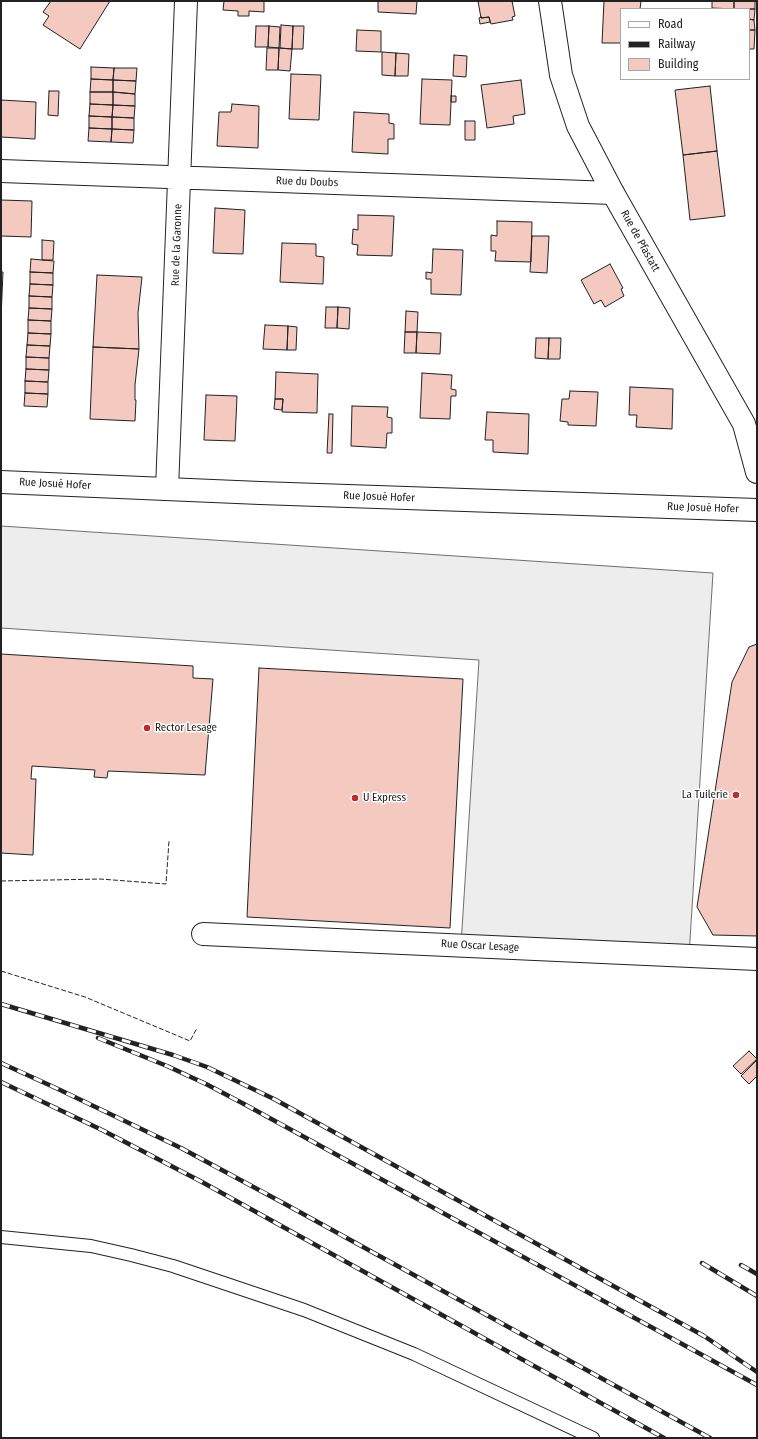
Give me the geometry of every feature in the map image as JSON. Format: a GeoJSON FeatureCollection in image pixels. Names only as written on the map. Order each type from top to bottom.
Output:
{"type":"FeatureCollection","features":[{"type":"Feature","properties":{"kind":"street","name":"Rue de la Garonne"},"geometry":{"type":"LineString","coordinates":[[167,489],[186,1]]}},
{"type":"Feature","properties":{"kind":"street","name":"Rue de Pfastatt"},"geometry":{"type":"LineString","coordinates":[[550,1],[561,75],[578,126],[613,193],[744,424],[757,472]]}},
{"type":"Feature","properties":{"kind":"street","name":"Rue du Doubs"},"geometry":{"type":"LineString","coordinates":[[1,171],[613,193]]}},
{"type":"Feature","properties":{"kind":"street","name":"Rue Josué Hofer"},"geometry":{"type":"LineString","coordinates":[[1,482],[757,510]]}},
{"type":"Feature","properties":{"kind":"street","name":"Rue Oscar Lesage"},"geometry":{"type":"LineString","coordinates":[[203,934],[757,959]]}},
{"type":"Feature","properties":{"kind":"lane"},"geometry":{"type":"LineString","coordinates":[[1,1237],[91,1246],[131,1255],[173,1266],[304,1310],[414,1354],[593,1438]]}},
{"type":"Feature","properties":{"kind":"shaded area"},"geometry":{"type":"Polygon","coordinates":[[[1,526],[713,573],[689,956],[461,945],[479,660],[1,628],[1,526]]]}},
{"type":"Feature","properties":{"kind":"building"},"geometry":{"type":"Polygon","coordinates":[[[51,1],[110,1],[80,49],[43,25],[49,16],[43,12],[51,1]]]}},
{"type":"Feature","properties":{"kind":"building"},"geometry":{"type":"Polygon","coordinates":[[[224,1],[264,1],[264,12],[249,11],[249,16],[238,16],[238,11],[223,10],[224,1]]]}},
{"type":"Feature","properties":{"kind":"building"},"geometry":{"type":"Polygon","coordinates":[[[378,1],[417,1],[416,14],[378,12],[378,1]]]}},
{"type":"Feature","properties":{"kind":"building"},"geometry":{"type":"Polygon","coordinates":[[[478,1],[512,1],[515,16],[512,17],[513,20],[491,24],[489,17],[481,18],[478,1]]]}},
{"type":"Feature","properties":{"kind":"building"},"geometry":{"type":"Polygon","coordinates":[[[604,1],[641,1],[640,8],[620,8],[620,43],[602,43],[604,1]]]}},
{"type":"Feature","properties":{"kind":"building"},"geometry":{"type":"Polygon","coordinates":[[[712,1],[734,1],[734,8],[712,8],[712,1]]]}},
{"type":"Feature","properties":{"kind":"building"},"geometry":{"type":"Polygon","coordinates":[[[734,1],[755,1],[755,9],[734,8],[734,1]]]}},
{"type":"Feature","properties":{"kind":"building"},"geometry":{"type":"Polygon","coordinates":[[[750,9],[755,9],[754,20],[750,19],[750,9]]]}},
{"type":"Feature","properties":{"kind":"building"},"geometry":{"type":"Polygon","coordinates":[[[489,17],[490,22],[480,24],[479,18],[489,17]]]}},
{"type":"Feature","properties":{"kind":"building"},"geometry":{"type":"Polygon","coordinates":[[[750,19],[754,20],[755,30],[750,30],[750,19]]]}},
{"type":"Feature","properties":{"kind":"building"},"geometry":{"type":"Polygon","coordinates":[[[281,25],[293,26],[292,49],[280,48],[281,25]]]}},
{"type":"Feature","properties":{"kind":"building"},"geometry":{"type":"Polygon","coordinates":[[[256,26],[269,26],[268,47],[255,47],[256,26]]]}},
{"type":"Feature","properties":{"kind":"building"},"geometry":{"type":"Polygon","coordinates":[[[269,26],[280,27],[279,48],[268,47],[269,26]]]}},
{"type":"Feature","properties":{"kind":"building"},"geometry":{"type":"Polygon","coordinates":[[[293,26],[304,26],[303,49],[292,49],[293,26]]]}},
{"type":"Feature","properties":{"kind":"building"},"geometry":{"type":"Polygon","coordinates":[[[357,30],[381,31],[381,52],[356,51],[357,30]]]}},
{"type":"Feature","properties":{"kind":"building"},"geometry":{"type":"Polygon","coordinates":[[[750,30],[755,30],[754,49],[750,49],[750,30]]]}},
{"type":"Feature","properties":{"kind":"building"},"geometry":{"type":"Polygon","coordinates":[[[267,48],[279,48],[278,70],[266,70],[267,48]]]}},
{"type":"Feature","properties":{"kind":"building"},"geometry":{"type":"Polygon","coordinates":[[[279,48],[292,49],[290,71],[278,70],[279,48]]]}},
{"type":"Feature","properties":{"kind":"building"},"geometry":{"type":"Polygon","coordinates":[[[382,52],[396,53],[395,76],[382,75],[382,52]]]}},
{"type":"Feature","properties":{"kind":"building"},"geometry":{"type":"Polygon","coordinates":[[[396,53],[409,54],[408,76],[395,76],[396,53]]]}},
{"type":"Feature","properties":{"kind":"building"},"geometry":{"type":"Polygon","coordinates":[[[454,55],[467,56],[466,77],[453,76],[454,55]]]}},
{"type":"Feature","properties":{"kind":"building"},"geometry":{"type":"Polygon","coordinates":[[[91,67],[114,68],[113,80],[91,79],[91,67]]]}},
{"type":"Feature","properties":{"kind":"building"},"geometry":{"type":"Polygon","coordinates":[[[114,68],[137,68],[136,81],[113,80],[114,68]]]}},
{"type":"Feature","properties":{"kind":"building"},"geometry":{"type":"Polygon","coordinates":[[[291,74],[321,75],[319,120],[289,119],[291,74]]]}},
{"type":"Feature","properties":{"kind":"building"},"geometry":{"type":"Polygon","coordinates":[[[91,79],[113,80],[113,92],[90,92],[91,79]]]}},
{"type":"Feature","properties":{"kind":"building"},"geometry":{"type":"Polygon","coordinates":[[[422,79],[452,80],[450,125],[420,124],[422,79]]]}},
{"type":"Feature","properties":{"kind":"building"},"geometry":{"type":"Polygon","coordinates":[[[113,80],[136,81],[135,94],[113,92],[113,80]]]}},
{"type":"Feature","properties":{"kind":"building"},"geometry":{"type":"Polygon","coordinates":[[[521,80],[525,114],[513,116],[514,124],[487,128],[481,85],[521,80]]]}},
{"type":"Feature","properties":{"kind":"building"},"geometry":{"type":"Polygon","coordinates":[[[710,86],[717,151],[683,155],[675,90],[710,86]]]}},
{"type":"Feature","properties":{"kind":"building"},"geometry":{"type":"Polygon","coordinates":[[[49,91],[59,91],[58,116],[48,115],[49,91]]]}},
{"type":"Feature","properties":{"kind":"building"},"geometry":{"type":"Polygon","coordinates":[[[90,92],[113,92],[113,105],[90,104],[90,92]]]}},
{"type":"Feature","properties":{"kind":"building"},"geometry":{"type":"Polygon","coordinates":[[[113,92],[135,94],[135,106],[113,105],[113,92]]]}},
{"type":"Feature","properties":{"kind":"building"},"geometry":{"type":"Polygon","coordinates":[[[451,96],[456,96],[456,102],[451,102],[451,96]]]}},
{"type":"Feature","properties":{"kind":"building"},"geometry":{"type":"Polygon","coordinates":[[[1,100],[36,102],[35,139],[1,137],[1,100]]]}},
{"type":"Feature","properties":{"kind":"building"},"geometry":{"type":"Polygon","coordinates":[[[90,104],[113,105],[112,117],[89,116],[90,104]]]}},
{"type":"Feature","properties":{"kind":"building"},"geometry":{"type":"Polygon","coordinates":[[[232,104],[259,106],[258,148],[217,146],[219,112],[231,112],[232,104]]]}},
{"type":"Feature","properties":{"kind":"building"},"geometry":{"type":"Polygon","coordinates":[[[113,105],[135,106],[134,118],[112,117],[113,105]]]}},
{"type":"Feature","properties":{"kind":"building"},"geometry":{"type":"Polygon","coordinates":[[[354,112],[389,114],[389,123],[394,124],[394,139],[388,139],[388,154],[352,152],[354,112]]]}},
{"type":"Feature","properties":{"kind":"building"},"geometry":{"type":"Polygon","coordinates":[[[89,116],[112,117],[112,129],[89,128],[89,116]]]}},
{"type":"Feature","properties":{"kind":"building"},"geometry":{"type":"Polygon","coordinates":[[[112,117],[134,118],[134,130],[112,129],[112,117]]]}},
{"type":"Feature","properties":{"kind":"building"},"geometry":{"type":"Polygon","coordinates":[[[465,121],[475,121],[475,140],[465,140],[465,121]]]}},
{"type":"Feature","properties":{"kind":"building"},"geometry":{"type":"Polygon","coordinates":[[[89,128],[112,129],[111,142],[88,141],[89,128]]]}},
{"type":"Feature","properties":{"kind":"building"},"geometry":{"type":"Polygon","coordinates":[[[112,129],[134,130],[133,143],[111,142],[112,129]]]}},
{"type":"Feature","properties":{"kind":"building"},"geometry":{"type":"Polygon","coordinates":[[[717,151],[725,216],[690,220],[683,155],[717,151]]]}},
{"type":"Feature","properties":{"kind":"building"},"geometry":{"type":"Polygon","coordinates":[[[1,200],[32,201],[31,237],[1,236],[1,200]]]}},
{"type":"Feature","properties":{"kind":"building"},"geometry":{"type":"Polygon","coordinates":[[[215,208],[245,210],[243,254],[213,253],[215,208]]]}},
{"type":"Feature","properties":{"kind":"building"},"geometry":{"type":"Polygon","coordinates":[[[358,215],[394,216],[392,256],[357,255],[358,245],[352,244],[353,229],[358,230],[358,215]]]}},
{"type":"Feature","properties":{"kind":"building"},"geometry":{"type":"Polygon","coordinates":[[[497,221],[532,222],[531,262],[495,261],[496,251],[491,251],[491,235],[497,236],[497,221]]]}},
{"type":"Feature","properties":{"kind":"building"},"geometry":{"type":"Polygon","coordinates":[[[532,236],[549,236],[547,273],[530,272],[532,236]]]}},
{"type":"Feature","properties":{"kind":"building"},"geometry":{"type":"Polygon","coordinates":[[[42,240],[54,241],[53,260],[42,260],[42,240]]]}},
{"type":"Feature","properties":{"kind":"building"},"geometry":{"type":"Polygon","coordinates":[[[282,243],[316,244],[316,256],[324,257],[323,284],[280,282],[282,243]]]}},
{"type":"Feature","properties":{"kind":"building"},"geometry":{"type":"Polygon","coordinates":[[[433,249],[463,250],[461,295],[431,294],[431,279],[426,279],[426,272],[432,273],[433,249]]]}},
{"type":"Feature","properties":{"kind":"building"},"geometry":{"type":"Polygon","coordinates":[[[31,259],[54,261],[53,273],[30,272],[31,259]]]}},
{"type":"Feature","properties":{"kind":"building"},"geometry":{"type":"Polygon","coordinates":[[[610,264],[623,288],[621,289],[624,296],[605,307],[601,300],[594,304],[581,280],[610,264]]]}},
{"type":"Feature","properties":{"kind":"building"},"geometry":{"type":"Polygon","coordinates":[[[1,272],[3,272],[1,318],[1,272]]]}},
{"type":"Feature","properties":{"kind":"building"},"geometry":{"type":"Polygon","coordinates":[[[30,272],[53,273],[53,285],[30,284],[30,272]]]}},
{"type":"Feature","properties":{"kind":"building"},"geometry":{"type":"Polygon","coordinates":[[[97,275],[142,277],[138,313],[139,349],[93,347],[97,275]]]}},
{"type":"Feature","properties":{"kind":"building"},"geometry":{"type":"Polygon","coordinates":[[[30,284],[53,285],[52,297],[29,296],[30,284]]]}},
{"type":"Feature","properties":{"kind":"building"},"geometry":{"type":"Polygon","coordinates":[[[29,296],[52,297],[52,309],[29,308],[29,296]]]}},
{"type":"Feature","properties":{"kind":"building"},"geometry":{"type":"Polygon","coordinates":[[[326,307],[338,307],[337,328],[325,328],[326,307]]]}},
{"type":"Feature","properties":{"kind":"building"},"geometry":{"type":"Polygon","coordinates":[[[338,307],[350,308],[349,329],[337,328],[338,307]]]}},
{"type":"Feature","properties":{"kind":"building"},"geometry":{"type":"Polygon","coordinates":[[[29,308],[52,309],[51,321],[28,320],[29,308]]]}},
{"type":"Feature","properties":{"kind":"building"},"geometry":{"type":"Polygon","coordinates":[[[406,311],[418,312],[417,332],[405,332],[406,311]]]}},
{"type":"Feature","properties":{"kind":"building"},"geometry":{"type":"Polygon","coordinates":[[[28,320],[51,321],[51,334],[28,333],[28,320]]]}},
{"type":"Feature","properties":{"kind":"building"},"geometry":{"type":"Polygon","coordinates":[[[265,325],[288,326],[287,350],[263,349],[265,325]]]}},
{"type":"Feature","properties":{"kind":"building"},"geometry":{"type":"Polygon","coordinates":[[[288,326],[297,327],[296,350],[287,350],[288,326]]]}},
{"type":"Feature","properties":{"kind":"building"},"geometry":{"type":"Polygon","coordinates":[[[405,332],[417,332],[416,353],[404,353],[405,332]]]}},
{"type":"Feature","properties":{"kind":"building"},"geometry":{"type":"Polygon","coordinates":[[[417,332],[441,333],[440,354],[416,353],[417,332]]]}},
{"type":"Feature","properties":{"kind":"building"},"geometry":{"type":"Polygon","coordinates":[[[28,333],[51,334],[50,346],[27,345],[28,333]]]}},
{"type":"Feature","properties":{"kind":"building"},"geometry":{"type":"Polygon","coordinates":[[[536,338],[549,338],[548,359],[535,358],[536,338]]]}},
{"type":"Feature","properties":{"kind":"building"},"geometry":{"type":"Polygon","coordinates":[[[549,338],[561,338],[560,359],[548,359],[549,338]]]}},
{"type":"Feature","properties":{"kind":"building"},"geometry":{"type":"Polygon","coordinates":[[[27,345],[50,346],[49,358],[26,357],[27,345]]]}},
{"type":"Feature","properties":{"kind":"building"},"geometry":{"type":"Polygon","coordinates":[[[93,347],[139,349],[135,385],[135,421],[90,419],[93,347]]]}},
{"type":"Feature","properties":{"kind":"building"},"geometry":{"type":"Polygon","coordinates":[[[26,357],[49,358],[49,370],[26,369],[26,357]]]}},
{"type":"Feature","properties":{"kind":"building"},"geometry":{"type":"Polygon","coordinates":[[[26,369],[49,370],[48,382],[25,381],[26,369]]]}},
{"type":"Feature","properties":{"kind":"building"},"geometry":{"type":"Polygon","coordinates":[[[276,372],[318,374],[317,413],[282,412],[283,399],[275,399],[276,372]]]}},
{"type":"Feature","properties":{"kind":"building"},"geometry":{"type":"Polygon","coordinates":[[[422,373],[452,375],[451,389],[456,390],[456,396],[451,396],[450,419],[420,418],[422,373]]]}},
{"type":"Feature","properties":{"kind":"building"},"geometry":{"type":"Polygon","coordinates":[[[25,381],[48,382],[48,394],[25,393],[25,381]]]}},
{"type":"Feature","properties":{"kind":"building"},"geometry":{"type":"Polygon","coordinates":[[[630,387],[673,389],[672,429],[636,427],[637,415],[629,415],[630,387]]]}},
{"type":"Feature","properties":{"kind":"building"},"geometry":{"type":"Polygon","coordinates":[[[570,391],[598,392],[596,426],[568,425],[568,422],[560,421],[562,399],[569,399],[570,391]]]}},
{"type":"Feature","properties":{"kind":"building"},"geometry":{"type":"Polygon","coordinates":[[[25,393],[48,394],[47,407],[24,406],[25,393]]]}},
{"type":"Feature","properties":{"kind":"building"},"geometry":{"type":"Polygon","coordinates":[[[206,395],[237,396],[235,441],[204,440],[206,395]]]}},
{"type":"Feature","properties":{"kind":"building"},"geometry":{"type":"Polygon","coordinates":[[[275,399],[283,399],[282,410],[274,409],[275,399]]]}},
{"type":"Feature","properties":{"kind":"building"},"geometry":{"type":"Polygon","coordinates":[[[352,406],[388,407],[387,417],[392,418],[392,433],[387,433],[386,448],[351,446],[352,406]]]}},
{"type":"Feature","properties":{"kind":"building"},"geometry":{"type":"Polygon","coordinates":[[[487,412],[529,414],[528,454],[493,452],[493,440],[485,440],[487,412]]]}},
{"type":"Feature","properties":{"kind":"building"},"geometry":{"type":"Polygon","coordinates":[[[329,414],[333,414],[332,453],[327,453],[329,414]]]}},
{"type":"Feature","properties":{"kind":"building","name":"La Tuilerie"},"geometry":{"type":"Polygon","coordinates":[[[757,644],[757,936],[713,935],[697,907],[732,682],[749,647],[757,644]]]}},
{"type":"Feature","properties":{"kind":"building"},"geometry":{"type":"Polygon","coordinates":[[[1,654],[193,666],[193,678],[213,679],[205,775],[108,771],[107,778],[94,777],[95,770],[32,766],[31,779],[36,779],[33,855],[1,853],[1,654]]]}},
{"type":"Feature","properties":{"kind":"building","name":"U Express"},"geometry":{"type":"Polygon","coordinates":[[[259,668],[463,679],[450,928],[247,917],[259,668]]]}},
{"type":"Feature","properties":{"kind":"building"},"geometry":{"type":"Polygon","coordinates":[[[749,1051],[757,1059],[741,1074],[733,1066],[749,1051]]]}},
{"type":"Feature","properties":{"kind":"building"},"geometry":{"type":"Polygon","coordinates":[[[757,1060],[757,1076],[749,1084],[741,1076],[757,1060]]]}},
{"type":"Feature","properties":{"kind":"railway"},"geometry":{"type":"LineString","coordinates":[[1,1004],[173,1055],[207,1067],[274,1099],[704,1336],[757,1372]]}},
{"type":"Feature","properties":{"kind":"railway"},"geometry":{"type":"LineString","coordinates":[[98,1038],[167,1066],[244,1104],[757,1385]]}},
{"type":"Feature","properties":{"kind":"railway"},"geometry":{"type":"LineString","coordinates":[[1,1063],[181,1148],[710,1438]]}},
{"type":"Feature","properties":{"kind":"railway"},"geometry":{"type":"LineString","coordinates":[[1,1082],[102,1130],[202,1182],[664,1438]]}},
{"type":"Feature","properties":{"kind":"railway"},"geometry":{"type":"LineString","coordinates":[[702,1263],[757,1296]]}},
{"type":"Feature","properties":{"kind":"railway"},"geometry":{"type":"LineString","coordinates":[[741,1265],[757,1274]]}},
{"type":"Feature","properties":{"kind":"fence"},"geometry":{"type":"LineString","coordinates":[[1,881],[100,879],[166,884],[169,841]]}},
{"type":"Feature","properties":{"kind":"fence"},"geometry":{"type":"LineString","coordinates":[[1,971],[85,997],[190,1041],[197,1028]]}},
{"type":"Feature","properties":{"kind":"place","name":"Rector Lesage"},"geometry":{"type":"Point","coordinates":[147,728]}},
{"type":"Feature","properties":{"kind":"place","name":"La Tuilerie"},"geometry":{"type":"Point","coordinates":[736,795]}},
{"type":"Feature","properties":{"kind":"place","name":"U Express"},"geometry":{"type":"Point","coordinates":[355,798]}}]}
